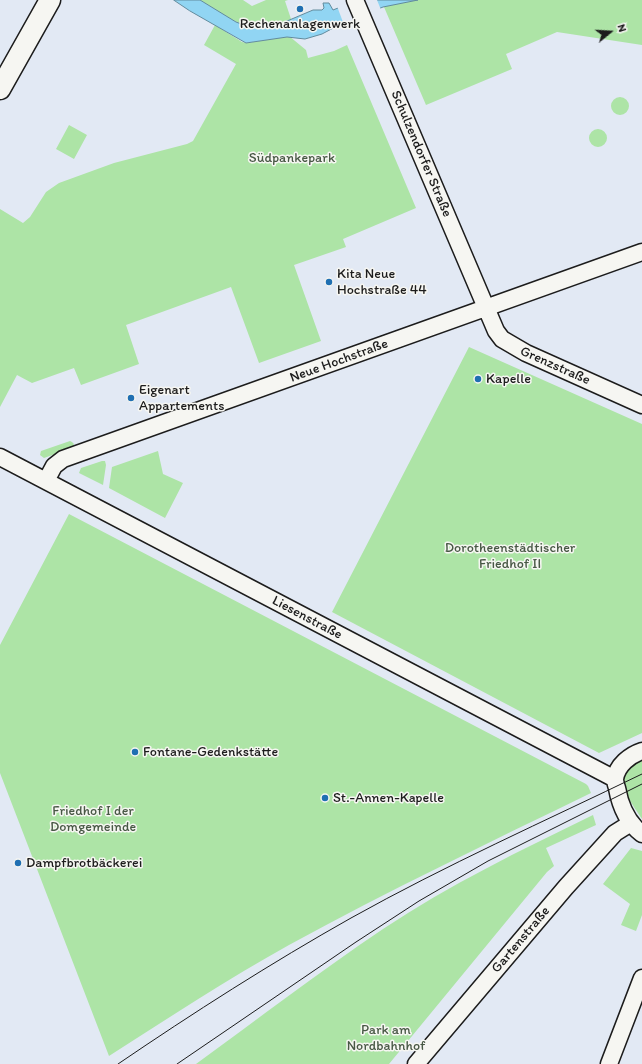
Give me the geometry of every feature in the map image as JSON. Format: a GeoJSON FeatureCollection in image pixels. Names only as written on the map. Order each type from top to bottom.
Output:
{"type":"FeatureCollection","features":[{"type":"Feature","properties":{"kind":"main road"},"geometry":{"type":"LineString","coordinates":[[0,89],[50,0]]}},
{"type":"Feature","properties":{"kind":"street","name":"Schulzendorfer Straße"},"geometry":{"type":"LineString","coordinates":[[355,0],[486,308]]}},
{"type":"Feature","properties":{"kind":"street","name":"Neue Hochstraße"},"geometry":{"type":"LineString","coordinates":[[46,481],[54,466],[62,460],[642,252]]}},
{"type":"Feature","properties":{"kind":"street","name":"Grenzstraße"},"geometry":{"type":"LineString","coordinates":[[486,308],[496,331],[502,339],[514,347],[642,405]]}},
{"type":"Feature","properties":{"kind":"street","name":"Liesenstraße"},"geometry":{"type":"LineString","coordinates":[[0,457],[615,779]]}},
{"type":"Feature","properties":{"kind":"street"},"geometry":{"type":"LineString","coordinates":[[615,779],[621,766],[628,757],[642,751]]}},
{"type":"Feature","properties":{"kind":"street","name":"Gartenstraße"},"geometry":{"type":"LineString","coordinates":[[416,1064],[566,887],[615,833],[637,828],[623,809],[618,795],[615,779]]}},
{"type":"Feature","properties":{"kind":"street"},"geometry":{"type":"LineString","coordinates":[[609,1064],[642,978]]}},
{"type":"Feature","properties":{"kind":"green space"},"geometry":{"type":"Polygon","coordinates":[[[200,0],[243,0],[252,6],[266,0],[288,0],[285,1],[291,19],[274,25],[261,27],[249,26],[232,20],[200,0]]]}},
{"type":"Feature","properties":{"kind":"green space"},"geometry":{"type":"Polygon","coordinates":[[[381,0],[642,0],[642,45],[557,32],[506,54],[512,69],[426,105],[381,0]]]}},
{"type":"Feature","properties":{"kind":"green space","name":"Südpankepark"},"geometry":{"type":"Polygon","coordinates":[[[215,25],[242,42],[247,43],[289,36],[306,50],[308,58],[334,51],[347,45],[416,208],[343,239],[346,247],[294,265],[321,341],[259,363],[231,287],[126,325],[139,364],[81,385],[74,368],[32,383],[17,375],[0,407],[0,209],[23,223],[30,217],[46,192],[59,183],[114,163],[187,144],[193,141],[236,64],[204,45],[215,25]]]}},
{"type":"Feature","properties":{"kind":"green space"},"geometry":{"type":"Polygon","coordinates":[[[620,97],[626,100],[629,106],[626,112],[620,115],[614,112],[611,106],[614,100],[620,97]]]}},
{"type":"Feature","properties":{"kind":"green space"},"geometry":{"type":"Polygon","coordinates":[[[69,125],[87,135],[74,159],[56,149],[69,125]]]}},
{"type":"Feature","properties":{"kind":"green space"},"geometry":{"type":"Polygon","coordinates":[[[598,129],[604,132],[607,138],[604,144],[598,147],[592,144],[589,138],[592,132],[598,129]]]}},
{"type":"Feature","properties":{"kind":"green space","name":"Dorotheenstädtischer Friedhof II"},"geometry":{"type":"Polygon","coordinates":[[[469,347],[642,424],[642,733],[599,753],[332,612],[469,347]]]}},
{"type":"Feature","properties":{"kind":"green space"},"geometry":{"type":"Polygon","coordinates":[[[70,441],[74,444],[72,448],[44,458],[40,455],[41,451],[70,441]]]}},
{"type":"Feature","properties":{"kind":"green space"},"geometry":{"type":"Polygon","coordinates":[[[158,451],[163,474],[183,483],[165,518],[109,488],[112,467],[158,451]]]}},
{"type":"Feature","properties":{"kind":"green space"},"geometry":{"type":"Polygon","coordinates":[[[105,461],[106,465],[103,485],[79,473],[81,468],[105,461]]]}},
{"type":"Feature","properties":{"kind":"green space","name":"Friedhof I der Domgemeinde"},"geometry":{"type":"Polygon","coordinates":[[[69,514],[586,784],[591,793],[401,886],[289,945],[221,985],[109,1056],[0,773],[0,645],[69,514]]]}},
{"type":"Feature","properties":{"kind":"green space"},"geometry":{"type":"Polygon","coordinates":[[[642,757],[642,819],[628,796],[623,782],[623,776],[625,771],[631,765],[642,757]]]}},
{"type":"Feature","properties":{"kind":"green space","name":"Park am Nordbahnhof"},"geometry":{"type":"Polygon","coordinates":[[[593,815],[596,825],[546,848],[554,866],[547,872],[389,1064],[196,1064],[336,962],[408,913],[459,883],[539,841],[593,815]]]}},
{"type":"Feature","properties":{"kind":"green space"},"geometry":{"type":"Polygon","coordinates":[[[631,848],[642,851],[642,915],[636,931],[621,925],[630,904],[603,884],[631,848]]]}},
{"type":"Feature","properties":{"kind":"water"},"geometry":{"type":"Polygon","coordinates":[[[174,0],[200,0],[236,22],[244,25],[268,26],[280,24],[313,10],[322,10],[324,8],[323,3],[329,3],[333,10],[358,0],[418,0],[383,7],[339,25],[322,34],[305,39],[287,37],[246,43],[190,11],[174,0]]]}},
{"type":"Feature","properties":{"kind":"pier"},"geometry":{"type":"Polygon","coordinates":[[[353,0],[377,0],[381,10],[344,25],[337,6],[353,0]]]}},
{"type":"Feature","properties":{"kind":"tram line"},"geometry":{"type":"LineString","coordinates":[[118,1064],[233,989],[351,918],[459,862],[642,774]]}},
{"type":"Feature","properties":{"kind":"tram line"},"geometry":{"type":"LineString","coordinates":[[177,1064],[419,901],[488,861],[642,784]]}},
{"type":"Feature","properties":{"kind":"place","name":"Rechenanlagenwerk"},"geometry":{"type":"Point","coordinates":[300,9]}},
{"type":"Feature","properties":{"kind":"place","name":"Kita Neue Hochstraße 44"},"geometry":{"type":"Point","coordinates":[329,282]}},
{"type":"Feature","properties":{"kind":"place","name":"Kapelle"},"geometry":{"type":"Point","coordinates":[478,379]}},
{"type":"Feature","properties":{"kind":"place","name":"Eigenart Appartements"},"geometry":{"type":"Point","coordinates":[131,398]}},
{"type":"Feature","properties":{"kind":"place","name":"Fontane-Gedenkstätte"},"geometry":{"type":"Point","coordinates":[135,752]}},
{"type":"Feature","properties":{"kind":"place","name":"St.-Annen-Kapelle"},"geometry":{"type":"Point","coordinates":[325,798]}},
{"type":"Feature","properties":{"kind":"place","name":"Dampfbrotbäckerei"},"geometry":{"type":"Point","coordinates":[18,863]}}]}
